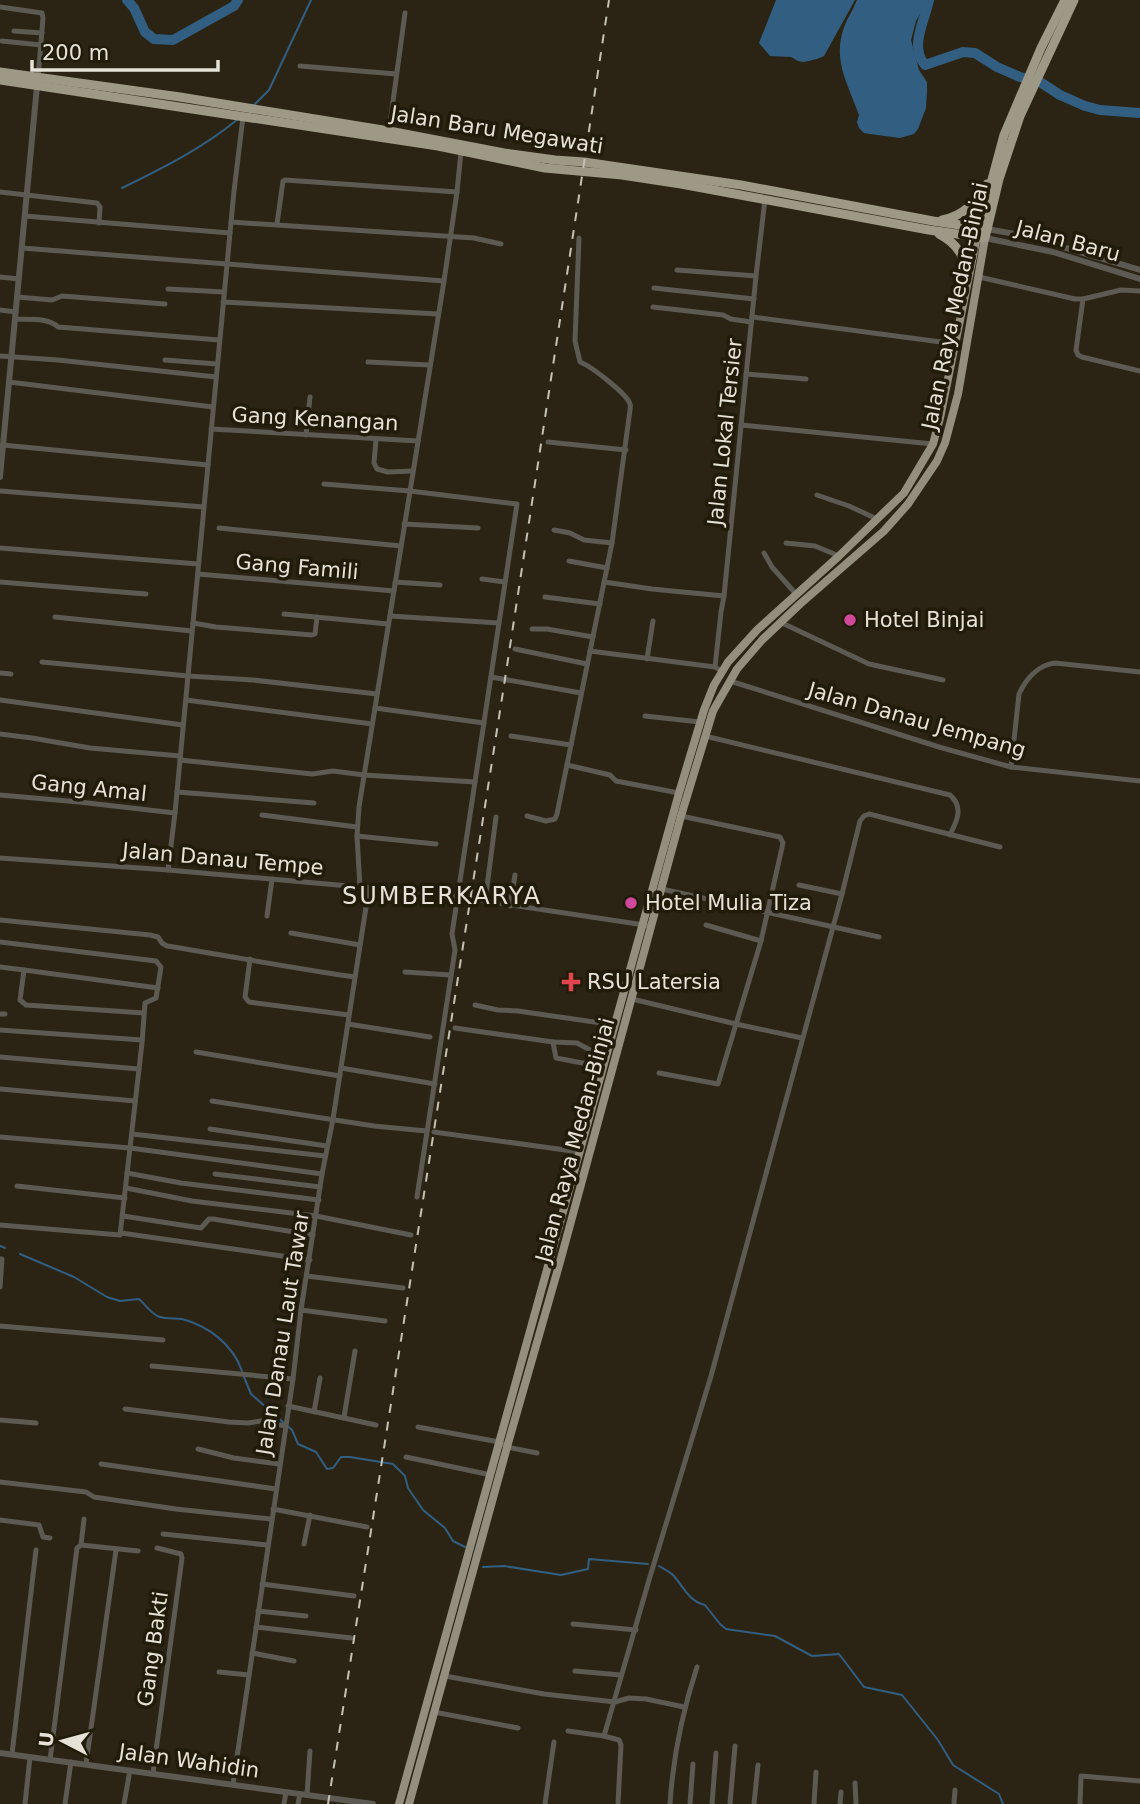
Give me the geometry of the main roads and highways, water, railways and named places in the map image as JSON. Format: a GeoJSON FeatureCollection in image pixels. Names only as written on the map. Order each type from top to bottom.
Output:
{"type":"FeatureCollection","features":[{"type":"Feature","properties":{"kind":"highway","name":"Jalan Raya Medan-Binjai"},"geometry":{"type":"LineString","coordinates":[[982,233],[992,176],[1004,135],[1024,98],[1065,0]]}},
{"type":"Feature","properties":{"kind":"highway","name":"Jalan Raya Medan-Binjai"},"geometry":{"type":"LineString","coordinates":[[1045,50],[1074,0]]}},
{"type":"Feature","properties":{"kind":"highway","name":"Jalan Baru Megawati"},"geometry":{"type":"LineString","coordinates":[[0,72],[37,82]]}},
{"type":"Feature","properties":{"kind":"highway","name":"Jalan Baru Megawati"},"geometry":{"type":"LineString","coordinates":[[0,80],[37,82],[180,102],[438,146],[545,168],[622,175],[761,195]]}},
{"type":"Feature","properties":{"kind":"highway","name":"Jalan Raya Medan-Binjai"},"geometry":{"type":"LineString","coordinates":[[982,233],[1024,98]]}},
{"type":"Feature","properties":{"kind":"highway","name":"Jalan Baru Megawati"},"geometry":{"type":"LineString","coordinates":[[242,114],[389,131],[504,153],[584,162],[982,233]]}},
{"type":"Feature","properties":{"kind":"highway"},"geometry":{"type":"LineString","coordinates":[[931,225],[967,210],[975,203],[992,176]]}},
{"type":"Feature","properties":{"kind":"highway"},"geometry":{"type":"LineString","coordinates":[[931,225],[956,245],[965,262],[968,276]]}},
{"type":"Feature","properties":{"kind":"main road","name":"Jalan Raya Medan-Binjai"},"geometry":{"type":"LineString","coordinates":[[399,1804],[491,1475],[561,1262],[632,999],[679,793],[704,710],[719,670],[757,630],[904,493],[933,444],[956,344],[968,276],[982,233]]}},
{"type":"Feature","properties":{"kind":"main road","name":"Jalan Raya Medan-Binjai"},"geometry":{"type":"LineString","coordinates":[[409,1804],[615,1025],[647,925],[662,889],[713,711],[737,669],[762,640],[884,531],[908,503],[937,461],[945,443],[958,394],[979,277],[982,233]]}},
{"type":"Feature","properties":{"kind":"water"},"geometry":{"type":"Polygon","coordinates":[[[776,0],[855,0],[824,56],[804,62],[791,57],[770,56],[759,43],[776,0]]]}},
{"type":"Feature","properties":{"kind":"water"},"geometry":{"type":"Polygon","coordinates":[[[857,0],[925,0],[911,40],[919,70],[927,82],[926,108],[914,134],[900,138],[864,133],[859,128],[859,115],[845,80],[840,57],[842,33],[857,0]]]}},
{"type":"Feature","properties":{"kind":"waterway"},"geometry":{"type":"LineString","coordinates":[[127,0],[134,8],[145,32],[154,39],[173,40],[234,6],[238,0]]}},
{"type":"Feature","properties":{"kind":"waterway"},"geometry":{"type":"LineString","coordinates":[[253,106],[269,90],[311,0]]}},
{"type":"Feature","properties":{"kind":"waterway"},"geometry":{"type":"LineString","coordinates":[[929,0],[918,42],[920,58],[925,65],[963,52],[975,53],[997,67],[1040,82],[1085,106],[1140,113]]}},
{"type":"Feature","properties":{"kind":"waterway"},"geometry":{"type":"LineString","coordinates":[[122,188],[197,148],[238,119]]}},
{"type":"Feature","properties":{"kind":"waterway"},"geometry":{"type":"LineString","coordinates":[[0,1246],[5,1248]]}},
{"type":"Feature","properties":{"kind":"waterway"},"geometry":{"type":"LineString","coordinates":[[20,1254],[74,1277],[107,1297],[120,1301],[139,1299],[157,1316],[182,1319],[202,1326],[226,1345],[242,1371]]}},
{"type":"Feature","properties":{"kind":"waterway"},"geometry":{"type":"LineString","coordinates":[[244,1377],[251,1394],[292,1430],[298,1444],[316,1452],[327,1469],[333,1468],[341,1457],[393,1464],[405,1476],[408,1488],[423,1510],[445,1528],[453,1541],[465,1547]]}},
{"type":"Feature","properties":{"kind":"waterway"},"geometry":{"type":"LineString","coordinates":[[483,1567],[504,1566],[561,1575],[588,1569],[589,1559],[648,1564]]}},
{"type":"Feature","properties":{"kind":"waterway"},"geometry":{"type":"LineString","coordinates":[[659,1566],[674,1576],[691,1597],[705,1605],[726,1629],[775,1636],[812,1656],[839,1654],[864,1687],[902,1695],[938,1740],[953,1765],[999,1794],[1003,1804]]}},
{"type":"Feature","properties":{"kind":"railway"},"geometry":{"type":"LineString","coordinates":[[328,1804],[609,0]]}},
{"type":"Feature","properties":{"kind":"place","name":"Hotel Binjai"},"geometry":{"type":"Point","coordinates":[850,620]}},
{"type":"Feature","properties":{"kind":"place","name":"Hotel Mulia Tiza"},"geometry":{"type":"Point","coordinates":[631,903]}},
{"type":"Feature","properties":{"kind":"place","name":"RSU Latersia"},"geometry":{"type":"Point","coordinates":[571,982]}},
{"type":"Feature","properties":{"kind":"district","name":"SUMBERKARYA"},"geometry":{"type":"Point","coordinates":[442,896]}}]}
